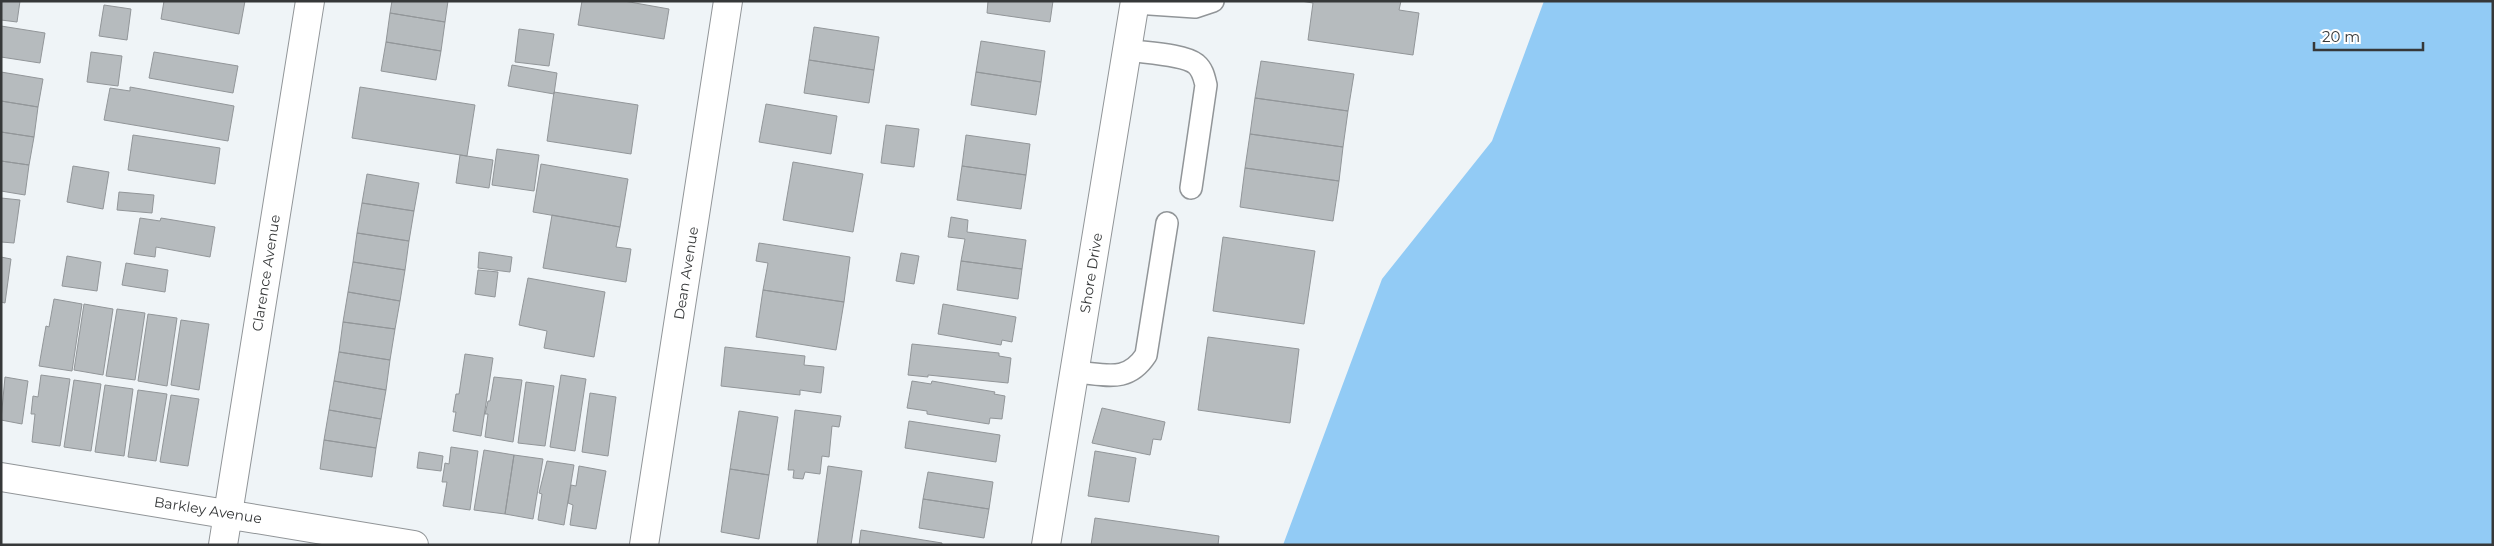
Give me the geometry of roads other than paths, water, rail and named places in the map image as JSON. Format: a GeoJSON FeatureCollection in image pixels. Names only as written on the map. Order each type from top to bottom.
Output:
{"type":"FeatureCollection","features":[{"type":"Feature","properties":{"kind":"street","name":"Clarence Avenue"},"geometry":{"type":"LineString","coordinates":[[222,545],[310,1]]}},
{"type":"Feature","properties":{"kind":"street","name":"Dean Avenue"},"geometry":{"type":"LineString","coordinates":[[644,545],[728,1]]}},
{"type":"Feature","properties":{"kind":"street","name":"Shore Drive"},"geometry":{"type":"LineString","coordinates":[[1046,545],[1135,2]]}},
{"type":"Feature","properties":{"kind":"street","name":"Barkley Avenue"},"geometry":{"type":"LineString","coordinates":[[1,477],[414,545]]}},
{"type":"Feature","properties":{"kind":"lane"},"geometry":{"type":"LineString","coordinates":[[1135,2],[1195,8],[1213,1]]}},
{"type":"Feature","properties":{"kind":"lane"},"geometry":{"type":"LineString","coordinates":[[1128,50],[1186,59],[1197,64],[1204,73],[1206,85],[1192,188]]}},
{"type":"Feature","properties":{"kind":"lane"},"geometry":{"type":"LineString","coordinates":[[1074,372],[1122,376],[1137,367],[1146,355],[1167,223]]}},
{"type":"Feature","properties":{"kind":"water"},"geometry":{"type":"Polygon","coordinates":[[[1544,1],[2493,1],[2493,545],[1283,545],[1382,279],[1492,141],[1544,1]]]}}]}
